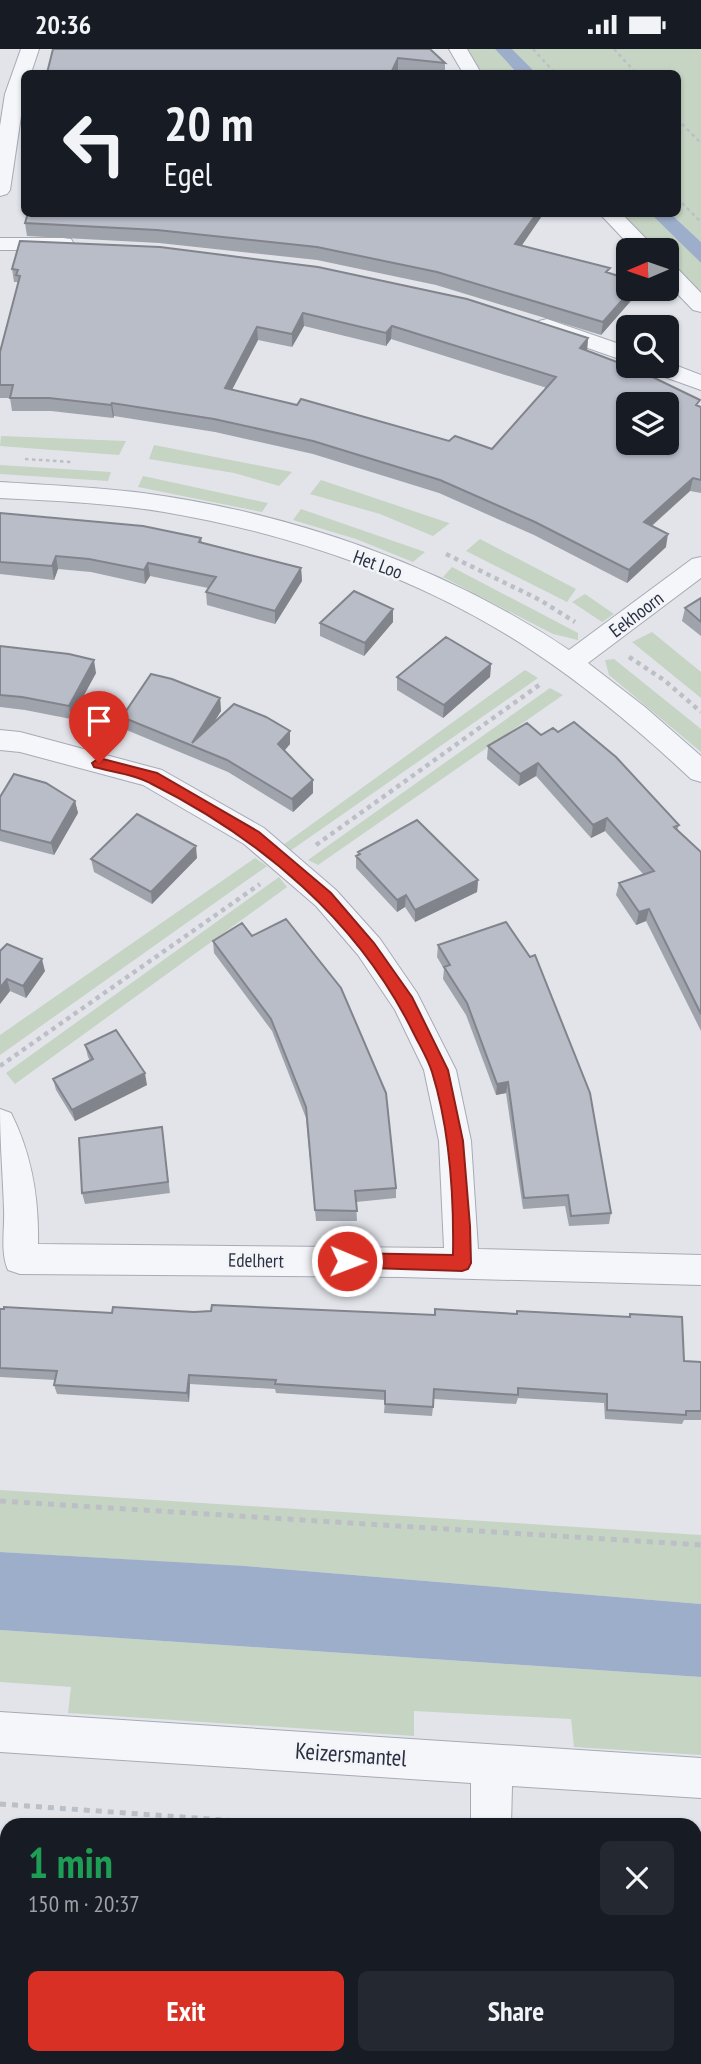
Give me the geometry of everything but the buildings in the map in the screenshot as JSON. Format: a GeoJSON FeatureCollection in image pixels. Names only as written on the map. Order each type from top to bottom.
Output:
{"type":"FeatureCollection","features":[{"type":"Feature","properties":{"kind":"street"},"geometry":{"type":"LineString","coordinates":[[25,70],[30,49]]}},
{"type":"Feature","properties":{"kind":"street"},"geometry":{"type":"LineString","coordinates":[[458,49],[470,70]]}},
{"type":"Feature","properties":{"kind":"street"},"geometry":{"type":"LineString","coordinates":[[0,190],[20,94]]}},
{"type":"Feature","properties":{"kind":"street"},"geometry":{"type":"LineString","coordinates":[[613,217],[634,238]]}},
{"type":"Feature","properties":{"kind":"street"},"geometry":{"type":"LineString","coordinates":[[0,244],[80,244]]}},
{"type":"Feature","properties":{"kind":"street"},"geometry":{"type":"LineString","coordinates":[[679,283],[701,305]]}},
{"type":"Feature","properties":{"kind":"street"},"geometry":{"type":"LineString","coordinates":[[522,319],[616,351]]}},
{"type":"Feature","properties":{"kind":"street"},"geometry":{"type":"LineString","coordinates":[[679,375],[701,383]]}},
{"type":"Feature","properties":{"kind":"street","name":"Het Loo"},"geometry":{"type":"LineString","coordinates":[[0,490],[107,497],[163,504],[235,518],[297,536],[413,577],[508,624],[570,663],[666,739],[701,772]]}},
{"type":"Feature","properties":{"kind":"street","name":"Eekhoorn"},"geometry":{"type":"LineString","coordinates":[[570,663],[701,565]]}},
{"type":"Feature","properties":{"kind":"street"},"geometry":{"type":"LineString","coordinates":[[0,740],[20,741],[152,777],[254,836],[326,898],[369,947],[406,1002],[440,1070],[455,1141],[462,1226],[462,1263]]}},
{"type":"Feature","properties":{"kind":"street","name":"Edelhert"},"geometry":{"type":"LineString","coordinates":[[0,1123],[9,1143],[22,1194],[10,1259],[462,1263],[701,1270]]}},
{"type":"Feature","properties":{"kind":"street","name":"Keizersmantel"},"geometry":{"type":"LineString","coordinates":[[0,1732],[701,1778]]}},
{"type":"Feature","properties":{"kind":"street"},"geometry":{"type":"LineString","coordinates":[[491,1818],[492,1763]]}},
{"type":"Feature","properties":{"kind":"path"},"geometry":{"type":"LineString","coordinates":[[533,49],[552,70]]}},
{"type":"Feature","properties":{"kind":"path"},"geometry":{"type":"LineString","coordinates":[[614,49],[633,70]]}},
{"type":"Feature","properties":{"kind":"path"},"geometry":{"type":"LineString","coordinates":[[681,123],[701,143]]}},
{"type":"Feature","properties":{"kind":"path"},"geometry":{"type":"LineString","coordinates":[[681,202],[701,222]]}},
{"type":"Feature","properties":{"kind":"path"},"geometry":{"type":"LineString","coordinates":[[0,1501],[701,1545]]}},
{"type":"Feature","properties":{"kind":"path"},"geometry":{"type":"LineString","coordinates":[[0,1804],[196,1818]]}},
{"type":"Feature","properties":{"kind":"green space"},"geometry":{"type":"Polygon","coordinates":[[[468,49],[495,49],[514,70],[479,70],[468,49]]]}},
{"type":"Feature","properties":{"kind":"green space"},"geometry":{"type":"Polygon","coordinates":[[[512,49],[701,49],[701,242],[674,217],[681,217],[681,70],[533,70],[512,49]]]}},
{"type":"Feature","properties":{"kind":"green space"},"geometry":{"type":"Polygon","coordinates":[[[623,217],[654,217],[675,238],[645,238],[623,217]]]}},
{"type":"Feature","properties":{"kind":"green space"},"geometry":{"type":"Polygon","coordinates":[[[679,241],[701,263],[701,293],[679,272],[679,241]]]}},
{"type":"Feature","properties":{"kind":"green space"},"geometry":{"type":"Polygon","coordinates":[[[1,436],[126,441],[119,455],[0,446],[1,436]]]}},
{"type":"Feature","properties":{"kind":"green space"},"geometry":{"type":"Polygon","coordinates":[[[154,445],[292,472],[279,486],[234,473],[149,459],[154,445]]]}},
{"type":"Feature","properties":{"kind":"green space"},"geometry":{"type":"Polygon","coordinates":[[[0,465],[111,472],[108,481],[0,474],[0,465]]]}},
{"type":"Feature","properties":{"kind":"green space"},"geometry":{"type":"Polygon","coordinates":[[[143,476],[268,503],[262,512],[138,487],[143,476]]]}},
{"type":"Feature","properties":{"kind":"green space"},"geometry":{"type":"Polygon","coordinates":[[[321,480],[450,523],[433,536],[380,514],[310,494],[321,480]]]}},
{"type":"Feature","properties":{"kind":"green space"},"geometry":{"type":"Polygon","coordinates":[[[301,509],[425,552],[413,562],[356,539],[293,520],[301,509]]]}},
{"type":"Feature","properties":{"kind":"green space"},"geometry":{"type":"Polygon","coordinates":[[[480,539],[576,589],[567,602],[466,551],[480,539]]]}},
{"type":"Feature","properties":{"kind":"green space"},"geometry":{"type":"Polygon","coordinates":[[[452,567],[578,633],[578,640],[553,634],[443,577],[452,567]]]}},
{"type":"Feature","properties":{"kind":"green space"},"geometry":{"type":"Polygon","coordinates":[[[585,594],[614,614],[602,622],[572,602],[585,594]]]}},
{"type":"Feature","properties":{"kind":"green space"},"geometry":{"type":"Polygon","coordinates":[[[652,632],[701,672],[701,698],[632,642],[652,632]]]}},
{"type":"Feature","properties":{"kind":"green space"},"geometry":{"type":"Polygon","coordinates":[[[614,659],[701,729],[701,752],[609,675],[605,660],[614,659]]]}},
{"type":"Feature","properties":{"kind":"green space"},"geometry":{"type":"Polygon","coordinates":[[[525,670],[538,678],[290,851],[283,845],[525,670]]]}},
{"type":"Feature","properties":{"kind":"green space"},"geometry":{"type":"Polygon","coordinates":[[[550,688],[563,695],[318,865],[308,860],[550,688]]]}},
{"type":"Feature","properties":{"kind":"green space"},"geometry":{"type":"Polygon","coordinates":[[[255,858],[267,866],[0,1055],[0,1035],[255,858]]]}},
{"type":"Feature","properties":{"kind":"green space"},"geometry":{"type":"Polygon","coordinates":[[[279,877],[287,887],[15,1084],[6,1073],[279,877]]]}},
{"type":"Feature","properties":{"kind":"green space"},"geometry":{"type":"Polygon","coordinates":[[[0,1490],[701,1535],[701,1604],[257,1567],[0,1552],[0,1490]]]}},
{"type":"Feature","properties":{"kind":"green space"},"geometry":{"type":"Polygon","coordinates":[[[0,1630],[701,1677],[701,1755],[574,1747],[571,1719],[414,1711],[414,1736],[68,1713],[71,1687],[0,1682],[0,1630]]]}},
{"type":"Feature","properties":{"kind":"water"},"geometry":{"type":"Polygon","coordinates":[[[495,49],[512,49],[533,70],[514,70],[495,49]]]}},
{"type":"Feature","properties":{"kind":"water"},"geometry":{"type":"Polygon","coordinates":[[[654,217],[674,217],[701,242],[701,263],[679,241],[679,238],[675,238],[654,217]]]}},
{"type":"Feature","properties":{"kind":"water"},"geometry":{"type":"Polygon","coordinates":[[[0,1552],[245,1566],[701,1604],[701,1677],[0,1630],[0,1552]]]}},
{"type":"Feature","properties":{"kind":"route"},"geometry":{"type":"LineString","coordinates":[[99,763],[152,777],[254,836],[326,898],[369,947],[406,1002],[440,1070],[455,1141],[462,1226],[462,1263],[347,1261]]}}]}
